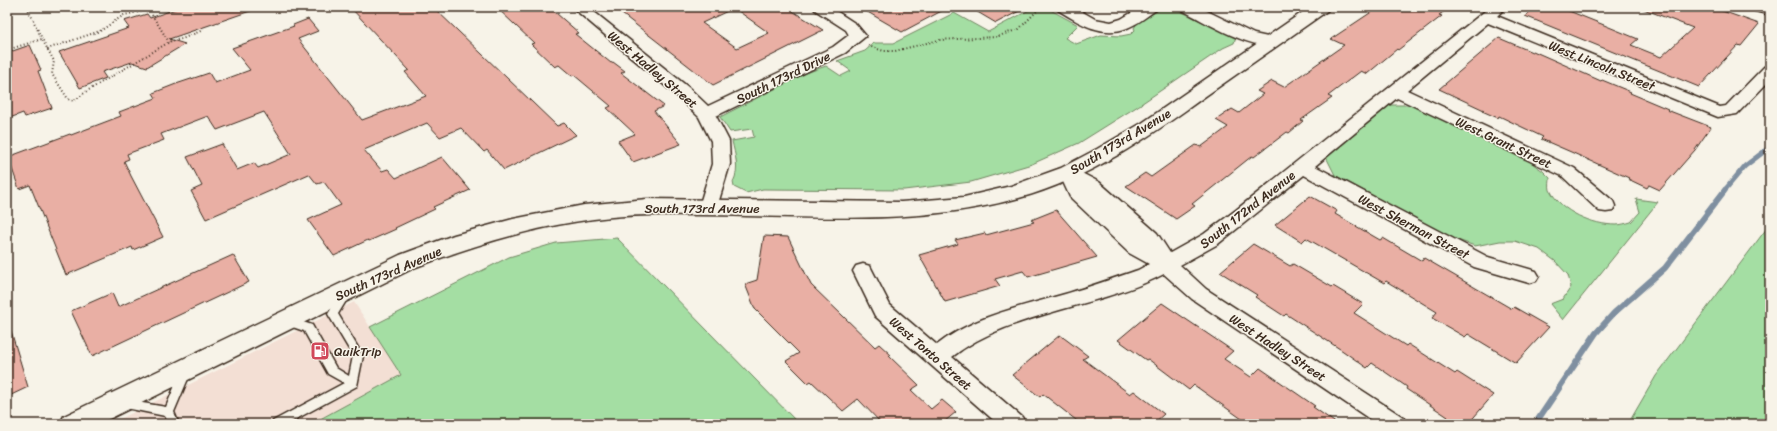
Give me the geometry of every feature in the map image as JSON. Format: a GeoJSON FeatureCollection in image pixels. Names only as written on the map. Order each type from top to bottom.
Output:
{"type":"FeatureCollection","features":[{"type":"Feature","properties":{"kind":"street","name":"West Hadley Street"},"geometry":{"type":"LineString","coordinates":[[579,7],[682,91],[706,114],[720,141],[721,164],[708,207]]}},
{"type":"Feature","properties":{"kind":"street"},"geometry":{"type":"LineString","coordinates":[[820,7],[851,27],[863,41]]}},
{"type":"Feature","properties":{"kind":"street"},"geometry":{"type":"LineString","coordinates":[[1063,7],[1106,28],[1119,26],[1151,7]]}},
{"type":"Feature","properties":{"kind":"street"},"geometry":{"type":"LineString","coordinates":[[1187,7],[1250,38],[1272,42]]}},
{"type":"Feature","properties":{"kind":"street"},"geometry":{"type":"LineString","coordinates":[[1215,7],[1262,30],[1272,42]]}},
{"type":"Feature","properties":{"kind":"street","name":"South 173rd Avenue"},"geometry":{"type":"LineString","coordinates":[[73,424],[414,258],[462,241],[513,227],[584,213],[647,207],[901,210],[964,204],[1016,192],[1068,173],[1104,154],[1149,127],[1321,7]]}},
{"type":"Feature","properties":{"kind":"street"},"geometry":{"type":"LineString","coordinates":[[1757,7],[1770,11]]}},
{"type":"Feature","properties":{"kind":"street","name":"South 172nd Avenue"},"geometry":{"type":"LineString","coordinates":[[937,357],[958,341],[1008,318],[1082,297],[1145,275],[1211,239],[1493,12]]}},
{"type":"Feature","properties":{"kind":"street","name":"West Lincoln Street"},"geometry":{"type":"LineString","coordinates":[[1493,12],[1718,112],[1731,110],[1770,70]]}},
{"type":"Feature","properties":{"kind":"street","name":"South 173rd Drive"},"geometry":{"type":"LineString","coordinates":[[706,114],[839,50],[863,41]]}},
{"type":"Feature","properties":{"kind":"street","name":"West Grant Street"},"geometry":{"type":"LineString","coordinates":[[1395,91],[1568,172],[1606,206]]}},
{"type":"Feature","properties":{"kind":"street","name":"West Sherman Street"},"geometry":{"type":"LineString","coordinates":[[1302,166],[1481,262],[1529,276]]}},
{"type":"Feature","properties":{"kind":"street","name":"West Hadley Street"},"geometry":{"type":"LineString","coordinates":[[1068,173],[1077,193],[1136,248],[1166,264],[1199,294],[1395,424]]}},
{"type":"Feature","properties":{"kind":"street","name":"West Tonto Street"},"geometry":{"type":"LineString","coordinates":[[863,271],[882,310],[1014,424]]}},
{"type":"Feature","properties":{"kind":"lane"},"geometry":{"type":"LineString","coordinates":[[349,290],[332,314],[358,356],[353,383]]}},
{"type":"Feature","properties":{"kind":"lane"},"geometry":{"type":"LineString","coordinates":[[287,320],[308,328],[332,371],[353,383]]}},
{"type":"Feature","properties":{"kind":"lane"},"geometry":{"type":"LineString","coordinates":[[174,424],[169,412],[187,369]]}},
{"type":"Feature","properties":{"kind":"lane"},"geometry":{"type":"LineString","coordinates":[[277,424],[353,383]]}},
{"type":"Feature","properties":{"kind":"lane"},"geometry":{"type":"LineString","coordinates":[[118,402],[169,412]]}},
{"type":"Feature","properties":{"kind":"path"},"geometry":{"type":"LineString","coordinates":[[27,7],[54,61],[52,74],[68,100],[74,101],[81,97],[87,90],[169,42],[203,30]]}},
{"type":"Feature","properties":{"kind":"path"},"geometry":{"type":"LineString","coordinates":[[47,48],[100,31],[124,15],[163,7]]}},
{"type":"Feature","properties":{"kind":"path"},"geometry":{"type":"LineString","coordinates":[[863,41],[879,51],[894,51],[939,40],[1003,35],[1026,25],[1032,14],[1041,7]]}},
{"type":"Feature","properties":{"kind":"path"},"geometry":{"type":"LineString","coordinates":[[152,15],[169,42]]}},
{"type":"Feature","properties":{"kind":"path"},"geometry":{"type":"LineString","coordinates":[[7,50],[42,39]]}},
{"type":"Feature","properties":{"kind":"shaded area","name":"QuikTrip"},"geometry":{"type":"Polygon","coordinates":[[[354,302],[401,375],[311,424],[110,424],[354,302]]]}},
{"type":"Feature","properties":{"kind":"green space"},"geometry":{"type":"Polygon","coordinates":[[[1035,7],[1045,7],[1078,25],[1065,38],[1076,44],[1101,35],[1121,36],[1131,34],[1135,30],[1134,28],[1137,23],[1163,7],[1178,10],[1225,33],[1236,36],[1234,43],[1223,48],[1138,106],[1079,143],[1032,164],[971,182],[904,190],[763,189],[746,193],[734,187],[733,182],[737,167],[732,141],[754,137],[752,129],[730,132],[720,117],[806,73],[826,66],[841,76],[851,71],[837,61],[865,51],[874,43],[894,43],[954,13],[988,32],[1035,7]]]}},
{"type":"Feature","properties":{"kind":"green space"},"geometry":{"type":"Polygon","coordinates":[[[1389,105],[1412,105],[1529,161],[1550,178],[1550,190],[1562,205],[1578,216],[1588,220],[1598,223],[1618,225],[1631,222],[1640,212],[1636,199],[1658,202],[1563,320],[1550,304],[1563,299],[1571,287],[1568,275],[1555,261],[1539,249],[1515,241],[1500,241],[1475,246],[1449,237],[1335,175],[1326,157],[1389,105]]]}},
{"type":"Feature","properties":{"kind":"green space"},"geometry":{"type":"Polygon","coordinates":[[[1770,224],[1770,424],[1628,424],[1656,376],[1770,224]]]}},
{"type":"Feature","properties":{"kind":"green space"},"geometry":{"type":"Polygon","coordinates":[[[617,238],[799,424],[311,424],[401,375],[370,327],[509,257],[556,243],[617,238]]]}},
{"type":"Feature","properties":{"kind":"building"},"geometry":{"type":"Polygon","coordinates":[[[181,7],[256,7],[256,9],[169,39],[185,44],[147,67],[132,62],[102,72],[106,78],[80,88],[59,52],[129,28],[124,21],[147,14],[150,18],[181,7]]]}},
{"type":"Feature","properties":{"kind":"building"},"geometry":{"type":"Polygon","coordinates":[[[350,7],[433,7],[557,126],[564,123],[576,135],[504,170],[487,150],[484,152],[461,128],[440,137],[427,123],[364,150],[382,171],[388,169],[396,178],[442,157],[470,190],[433,207],[435,209],[395,228],[396,229],[334,256],[308,220],[341,205],[324,182],[317,184],[309,174],[206,219],[191,191],[202,186],[187,157],[222,144],[237,170],[254,163],[258,168],[291,154],[264,112],[217,130],[208,116],[161,134],[164,140],[127,154],[129,159],[124,161],[163,237],[133,250],[132,247],[66,275],[30,185],[19,189],[8,157],[121,116],[119,112],[156,98],[153,93],[176,84],[209,73],[215,83],[250,70],[232,48],[294,26],[293,25],[308,19],[318,31],[298,39],[362,120],[426,96],[405,72],[409,70],[350,7]]]}},
{"type":"Feature","properties":{"kind":"building"},"geometry":{"type":"Polygon","coordinates":[[[496,7],[549,7],[579,33],[575,34],[611,63],[613,62],[625,71],[621,73],[664,106],[654,111],[681,144],[633,162],[618,141],[635,134],[607,108],[611,106],[574,75],[572,76],[559,65],[555,67],[531,44],[534,43],[496,7]]]}},
{"type":"Feature","properties":{"kind":"building"},"geometry":{"type":"Polygon","coordinates":[[[613,7],[786,7],[823,30],[713,85],[613,7]],[[734,8],[702,23],[737,48],[769,33],[734,8]]]}},
{"type":"Feature","properties":{"kind":"building"},"geometry":{"type":"Polygon","coordinates":[[[859,7],[949,7],[902,32],[859,7]]]}},
{"type":"Feature","properties":{"kind":"building"},"geometry":{"type":"Polygon","coordinates":[[[969,7],[1027,7],[996,23],[969,7]]]}},
{"type":"Feature","properties":{"kind":"building"},"geometry":{"type":"Polygon","coordinates":[[[1379,7],[1450,7],[1439,15],[1442,16],[1398,50],[1397,49],[1367,74],[1361,71],[1328,96],[1332,98],[1301,120],[1303,121],[1289,133],[1287,132],[1254,157],[1252,156],[1192,204],[1195,206],[1176,219],[1126,186],[1145,173],[1151,177],[1196,145],[1201,147],[1228,127],[1216,120],[1232,109],[1239,113],[1263,94],[1257,91],[1272,81],[1284,87],[1344,45],[1331,39],[1379,7]]]}},
{"type":"Feature","properties":{"kind":"building"},"geometry":{"type":"Polygon","coordinates":[[[1535,7],[1559,7],[1638,39],[1631,45],[1661,57],[1693,28],[1641,8],[1642,7],[1711,7],[1759,24],[1741,46],[1738,45],[1699,87],[1525,16],[1535,7]]]}},
{"type":"Feature","properties":{"kind":"building"},"geometry":{"type":"Polygon","coordinates":[[[1499,38],[1631,92],[1630,93],[1668,109],[1667,110],[1711,127],[1695,150],[1660,190],[1649,185],[1647,188],[1628,179],[1629,178],[1541,139],[1543,137],[1499,116],[1498,118],[1482,111],[1484,110],[1439,89],[1499,38]]]}},
{"type":"Feature","properties":{"kind":"building"},"geometry":{"type":"Polygon","coordinates":[[[30,45],[41,70],[38,71],[52,108],[25,117],[23,113],[7,119],[7,53],[30,45]]]}},
{"type":"Feature","properties":{"kind":"building"},"geometry":{"type":"Polygon","coordinates":[[[1310,196],[1337,211],[1335,214],[1380,240],[1383,238],[1422,261],[1424,258],[1512,309],[1514,307],[1549,327],[1516,363],[1468,334],[1465,337],[1432,318],[1437,312],[1386,281],[1384,283],[1306,238],[1302,242],[1275,225],[1310,196]]]}},
{"type":"Feature","properties":{"kind":"building"},"geometry":{"type":"Polygon","coordinates":[[[1056,210],[1097,257],[1028,277],[1023,271],[995,279],[1000,286],[945,302],[919,255],[958,244],[955,240],[985,233],[986,235],[1034,222],[1031,220],[1056,210]]]}},
{"type":"Feature","properties":{"kind":"building"},"geometry":{"type":"Polygon","coordinates":[[[764,236],[788,237],[811,285],[875,347],[879,344],[891,355],[889,356],[919,385],[911,390],[931,409],[942,400],[956,412],[944,422],[947,424],[882,424],[858,399],[843,411],[811,381],[808,383],[786,361],[799,353],[755,309],[745,284],[757,280],[764,236]]]}},
{"type":"Feature","properties":{"kind":"building"},"geometry":{"type":"Polygon","coordinates":[[[1253,244],[1290,266],[1293,264],[1363,304],[1354,313],[1406,346],[1408,344],[1455,374],[1457,372],[1493,395],[1468,424],[1441,424],[1448,417],[1406,389],[1407,387],[1372,363],[1367,368],[1286,314],[1284,316],[1255,297],[1257,295],[1220,272],[1253,244]]]}},
{"type":"Feature","properties":{"kind":"building"},"geometry":{"type":"Polygon","coordinates":[[[233,255],[249,282],[92,356],[71,311],[112,293],[118,307],[233,255]]]}},
{"type":"Feature","properties":{"kind":"building"},"geometry":{"type":"Polygon","coordinates":[[[1162,303],[1233,351],[1224,359],[1251,377],[1260,368],[1315,406],[1313,407],[1337,424],[1249,424],[1194,385],[1189,390],[1148,359],[1146,360],[1118,340],[1162,303]]]}},
{"type":"Feature","properties":{"kind":"building"},"geometry":{"type":"Polygon","coordinates":[[[11,331],[28,387],[7,397],[7,332],[11,331]]]}},
{"type":"Feature","properties":{"kind":"building"},"geometry":{"type":"Polygon","coordinates":[[[1060,335],[1088,356],[1083,359],[1130,394],[1134,391],[1164,414],[1153,424],[1081,424],[1043,394],[1040,397],[1012,375],[1060,335]]]}},
{"type":"Feature","properties":{"kind":"waterway"},"geometry":{"type":"LineString","coordinates":[[1724,191],[1745,166],[1770,147]]}},
{"type":"Feature","properties":{"kind":"waterway"},"geometry":{"type":"LineString","coordinates":[[1535,424],[1596,333],[1614,313],[1665,268],[1725,190]]}},
{"type":"Feature","properties":{"kind":"place","name":"QuikTrip"},"geometry":{"type":"Point","coordinates":[320,351]}}]}
